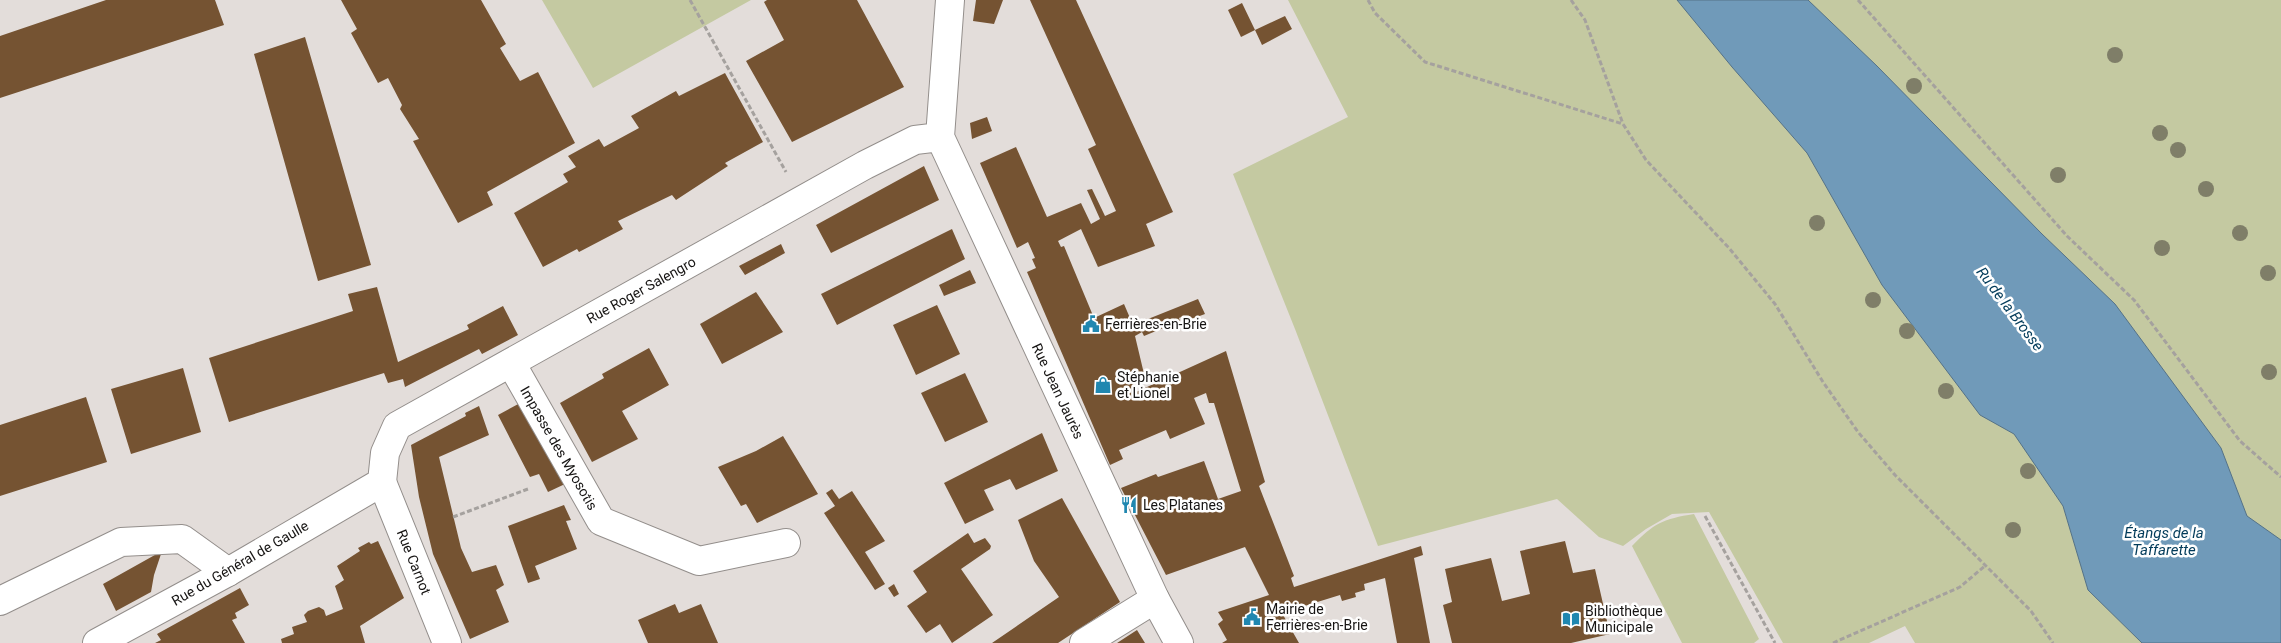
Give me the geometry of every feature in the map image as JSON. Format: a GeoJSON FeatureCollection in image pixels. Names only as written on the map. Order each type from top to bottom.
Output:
{"type":"FeatureCollection","features":[{"type":"Feature","properties":{"kind":"main road"},"geometry":{"type":"LineString","coordinates":[[940,138],[950,0]]}},
{"type":"Feature","properties":{"kind":"main road","name":"Rue Roger Salengro"},"geometry":{"type":"LineString","coordinates":[[382,482],[385,454],[397,426],[864,165],[915,140],[940,138]]}},
{"type":"Feature","properties":{"kind":"main road","name":"Rue Jean Jaurès"},"geometry":{"type":"LineString","coordinates":[[940,138],[1155,599],[1179,643]]}},
{"type":"Feature","properties":{"kind":"main road","name":"Impasse des Myosotis"},"geometry":{"type":"LineString","coordinates":[[510,363],[601,521],[699,561],[786,543]]}},
{"type":"Feature","properties":{"kind":"main road","name":"Rue du Général de Gaulle"},"geometry":{"type":"LineString","coordinates":[[97,643],[228,572],[382,482]]}},
{"type":"Feature","properties":{"kind":"main road","name":"Rue Carnot"},"geometry":{"type":"LineString","coordinates":[[382,482],[447,643]]}},
{"type":"Feature","properties":{"kind":"main road"},"geometry":{"type":"LineString","coordinates":[[0,601],[121,542],[182,539],[228,572]]}},
{"type":"Feature","properties":{"kind":"main road"},"geometry":{"type":"LineString","coordinates":[[1084,643],[1155,599]]}},
{"type":"Feature","properties":{"kind":"path"},"geometry":{"type":"LineString","coordinates":[[690,0],[788,175]]}},
{"type":"Feature","properties":{"kind":"path"},"geometry":{"type":"LineString","coordinates":[[1368,0],[1375,13],[1425,62],[1623,124]]}},
{"type":"Feature","properties":{"kind":"path"},"geometry":{"type":"LineString","coordinates":[[1571,0],[1585,20],[1623,124],[1646,160],[1729,248],[1775,304],[1823,382],[1858,432],[1894,475],[2031,611],[2053,643]]}},
{"type":"Feature","properties":{"kind":"path"},"geometry":{"type":"LineString","coordinates":[[1858,0],[2067,236],[2134,300],[2240,441],[2281,477]]}},
{"type":"Feature","properties":{"kind":"path"},"geometry":{"type":"LineString","coordinates":[[453,517],[528,489]]}},
{"type":"Feature","properties":{"kind":"path"},"geometry":{"type":"LineString","coordinates":[[1705,516],[1775,643]]}},
{"type":"Feature","properties":{"kind":"path"},"geometry":{"type":"LineString","coordinates":[[1833,643],[1960,587],[1986,565]]}},
{"type":"Feature","properties":{"kind":"green space"},"geometry":{"type":"Polygon","coordinates":[[[542,0],[751,0],[593,88],[542,0]]]}},
{"type":"Feature","properties":{"kind":"green space"},"geometry":{"type":"Polygon","coordinates":[[[1288,0],[2281,0],[2281,643],[1915,643],[1905,626],[1869,643],[1783,643],[1709,512],[1672,514],[1646,529],[1623,546],[1599,537],[1557,499],[1378,546],[1233,174],[1348,117],[1288,0]]]}},
{"type":"Feature","properties":{"kind":"green space"},"geometry":{"type":"Polygon","coordinates":[[[1694,514],[1759,639],[1754,643],[1682,643],[1632,546],[1660,523],[1694,514]]]}},
{"type":"Feature","properties":{"kind":"water","name":"Étangs de la Taffarette"},"geometry":{"type":"Polygon","coordinates":[[[1677,0],[1808,0],[1877,66],[2042,234],[2115,304],[2221,448],[2247,516],[2281,540],[2281,643],[2142,643],[2088,590],[2063,506],[2014,434],[1980,415],[1882,285],[1807,153],[1677,0]]]}},
{"type":"Feature","properties":{"kind":"building"},"geometry":{"type":"Polygon","coordinates":[[[106,0],[215,0],[224,25],[0,98],[0,36],[106,0]]]}},
{"type":"Feature","properties":{"kind":"building"},"geometry":{"type":"Polygon","coordinates":[[[341,0],[481,0],[506,44],[500,48],[520,81],[538,72],[575,143],[487,192],[493,205],[458,223],[413,141],[419,139],[400,109],[402,105],[388,78],[378,83],[351,33],[357,29],[341,0]]]}},
{"type":"Feature","properties":{"kind":"building"},"geometry":{"type":"Polygon","coordinates":[[[767,0],[857,0],[904,87],[792,142],[746,61],[784,40],[764,2],[767,0]]]}},
{"type":"Feature","properties":{"kind":"building"},"geometry":{"type":"Polygon","coordinates":[[[976,0],[1003,0],[994,24],[973,21],[976,0]]]}},
{"type":"Feature","properties":{"kind":"building"},"geometry":{"type":"Polygon","coordinates":[[[1030,0],[1076,0],[1173,212],[1146,224],[1155,246],[1098,267],[1081,229],[1058,241],[1061,247],[1064,246],[1094,318],[1124,304],[1133,325],[1198,299],[1205,314],[1186,321],[1184,316],[1179,318],[1180,321],[1144,336],[1142,332],[1135,336],[1145,378],[1132,385],[1136,392],[1226,351],[1265,482],[1259,486],[1294,576],[1291,578],[1294,587],[1421,546],[1423,555],[1414,558],[1430,643],[1397,643],[1385,578],[1364,584],[1365,590],[1355,593],[1356,597],[1342,601],[1340,595],[1282,613],[1299,643],[1222,643],[1227,640],[1218,624],[1223,620],[1218,612],[1269,595],[1245,547],[1166,575],[1121,488],[1156,474],[1158,477],[1204,461],[1218,499],[1241,491],[1214,403],[1209,403],[1206,393],[1194,398],[1205,424],[1170,439],[1166,430],[1119,450],[1123,459],[1110,465],[1027,272],[1036,268],[1032,259],[1035,258],[1028,242],[1017,248],[980,163],[1016,147],[1047,217],[1081,203],[1091,224],[1100,219],[1087,190],[1092,189],[1105,216],[1116,211],[1088,149],[1096,145],[1030,0]]]}},
{"type":"Feature","properties":{"kind":"building"},"geometry":{"type":"Polygon","coordinates":[[[1242,3],[1255,30],[1241,37],[1228,10],[1242,3]]]}},
{"type":"Feature","properties":{"kind":"building"},"geometry":{"type":"Polygon","coordinates":[[[1285,16],[1292,29],[1262,45],[1255,30],[1285,16]]]}},
{"type":"Feature","properties":{"kind":"building"},"geometry":{"type":"Polygon","coordinates":[[[305,37],[371,265],[318,281],[254,54],[305,37]]]}},
{"type":"Feature","properties":{"kind":"building"},"geometry":{"type":"Polygon","coordinates":[[[725,73],[763,142],[725,163],[728,166],[676,200],[672,195],[618,221],[623,229],[579,252],[577,249],[543,267],[514,213],[568,182],[563,174],[576,167],[568,156],[599,139],[604,147],[639,128],[631,116],[676,91],[679,96],[725,73]]]}},
{"type":"Feature","properties":{"kind":"building"},"geometry":{"type":"Polygon","coordinates":[[[987,117],[992,131],[972,139],[970,123],[987,117]]]}},
{"type":"Feature","properties":{"kind":"building"},"geometry":{"type":"Polygon","coordinates":[[[924,166],[939,200],[831,253],[816,225],[924,166]]]}},
{"type":"Feature","properties":{"kind":"building"},"geometry":{"type":"Polygon","coordinates":[[[952,229],[965,259],[837,325],[821,294],[952,229]]]}},
{"type":"Feature","properties":{"kind":"building"},"geometry":{"type":"Polygon","coordinates":[[[781,244],[785,253],[745,275],[739,266],[781,244]]]}},
{"type":"Feature","properties":{"kind":"building"},"geometry":{"type":"Polygon","coordinates":[[[970,270],[976,283],[944,296],[939,285],[970,270]]]}},
{"type":"Feature","properties":{"kind":"building"},"geometry":{"type":"Polygon","coordinates":[[[377,287],[398,362],[469,329],[467,325],[503,306],[518,335],[482,354],[479,349],[405,387],[403,379],[388,383],[384,373],[229,422],[209,358],[353,311],[348,294],[377,287]]]}},
{"type":"Feature","properties":{"kind":"building"},"geometry":{"type":"Polygon","coordinates":[[[756,292],[783,332],[722,364],[700,324],[756,292]]]}},
{"type":"Feature","properties":{"kind":"building"},"geometry":{"type":"Polygon","coordinates":[[[937,305],[960,354],[916,375],[893,325],[937,305]]]}},
{"type":"Feature","properties":{"kind":"building"},"geometry":{"type":"Polygon","coordinates":[[[649,348],[669,385],[622,411],[638,439],[592,462],[560,403],[604,378],[602,374],[649,348]]]}},
{"type":"Feature","properties":{"kind":"building"},"geometry":{"type":"Polygon","coordinates":[[[183,368],[201,432],[131,454],[111,389],[183,368]]]}},
{"type":"Feature","properties":{"kind":"building"},"geometry":{"type":"Polygon","coordinates":[[[965,373],[988,422],[945,442],[921,393],[965,373]]]}},
{"type":"Feature","properties":{"kind":"building"},"geometry":{"type":"Polygon","coordinates":[[[86,397],[107,462],[0,496],[0,425],[86,397]]]}},
{"type":"Feature","properties":{"kind":"building"},"geometry":{"type":"Polygon","coordinates":[[[522,402],[565,484],[548,492],[539,474],[530,477],[498,415],[522,402]]]}},
{"type":"Feature","properties":{"kind":"building"},"geometry":{"type":"Polygon","coordinates":[[[479,406],[489,435],[439,457],[461,548],[472,572],[496,565],[504,585],[496,590],[509,622],[470,639],[433,554],[419,497],[411,445],[466,416],[465,413],[479,406]]]}},
{"type":"Feature","properties":{"kind":"building"},"geometry":{"type":"Polygon","coordinates":[[[1042,433],[1058,471],[1016,490],[1010,479],[984,490],[994,510],[965,524],[944,483],[1042,433]]]}},
{"type":"Feature","properties":{"kind":"building"},"geometry":{"type":"Polygon","coordinates":[[[783,436],[818,494],[757,523],[746,504],[741,506],[718,467],[756,451],[783,436]]]}},
{"type":"Feature","properties":{"kind":"building"},"geometry":{"type":"Polygon","coordinates":[[[832,489],[839,499],[852,491],[885,541],[865,552],[885,584],[875,590],[824,513],[835,506],[826,493],[832,489]]]}},
{"type":"Feature","properties":{"kind":"building"},"geometry":{"type":"Polygon","coordinates":[[[1062,498],[1120,602],[1058,643],[992,643],[1059,597],[1034,561],[1018,520],[1062,498]]]}},
{"type":"Feature","properties":{"kind":"building"},"geometry":{"type":"Polygon","coordinates":[[[564,505],[571,520],[566,521],[577,549],[535,566],[540,579],[528,583],[508,526],[564,505]]]}},
{"type":"Feature","properties":{"kind":"building"},"geometry":{"type":"Polygon","coordinates":[[[968,533],[974,543],[985,538],[991,546],[990,549],[961,569],[993,615],[952,643],[940,624],[926,633],[907,606],[927,592],[913,571],[968,533]]]}},
{"type":"Feature","properties":{"kind":"building"},"geometry":{"type":"Polygon","coordinates":[[[378,541],[404,598],[360,626],[365,643],[282,643],[281,639],[294,634],[292,627],[307,622],[304,615],[308,611],[319,607],[324,610],[326,616],[343,609],[335,586],[344,580],[337,566],[360,551],[358,548],[369,542],[371,544],[378,541]]]}},
{"type":"Feature","properties":{"kind":"building"},"geometry":{"type":"Polygon","coordinates":[[[1565,541],[1573,573],[1595,569],[1610,634],[1571,643],[1452,643],[1443,605],[1452,602],[1445,569],[1491,558],[1502,601],[1530,594],[1520,551],[1565,541]]]}},
{"type":"Feature","properties":{"kind":"building"},"geometry":{"type":"Polygon","coordinates":[[[162,551],[154,575],[151,592],[116,611],[103,584],[162,551]]]}},
{"type":"Feature","properties":{"kind":"building"},"geometry":{"type":"Polygon","coordinates":[[[894,584],[899,594],[894,597],[888,588],[894,584]]]}},
{"type":"Feature","properties":{"kind":"building"},"geometry":{"type":"Polygon","coordinates":[[[240,588],[249,605],[235,613],[237,618],[232,620],[245,643],[155,643],[161,640],[157,634],[240,588]]]}},
{"type":"Feature","properties":{"kind":"building"},"geometry":{"type":"Polygon","coordinates":[[[675,604],[679,613],[701,604],[718,643],[648,643],[638,620],[675,604]]]}},
{"type":"Feature","properties":{"kind":"building"},"geometry":{"type":"Polygon","coordinates":[[[1137,630],[1145,643],[1117,643],[1137,630]]]}},
{"type":"Feature","properties":{"kind":"place","name":"Ferrières-en-Brie"},"geometry":{"type":"Point","coordinates":[1091,324]}},
{"type":"Feature","properties":{"kind":"place","name":"Stéphanie et Lionel"},"geometry":{"type":"Point","coordinates":[1103,385]}},
{"type":"Feature","properties":{"kind":"place","name":"Les Platanes"},"geometry":{"type":"Point","coordinates":[1129,505]}},
{"type":"Feature","properties":{"kind":"place","name":"Mairie de Ferrières-en-Brie"},"geometry":{"type":"Point","coordinates":[1252,617]}},
{"type":"Feature","properties":{"kind":"place","name":"Bibliothèque Municipale"},"geometry":{"type":"Point","coordinates":[1571,619]}},
{"type":"Feature","properties":{"kind":"water label","name":"Ru de la Brosse"},"geometry":{"type":"Point","coordinates":[2010,309]}}]}
